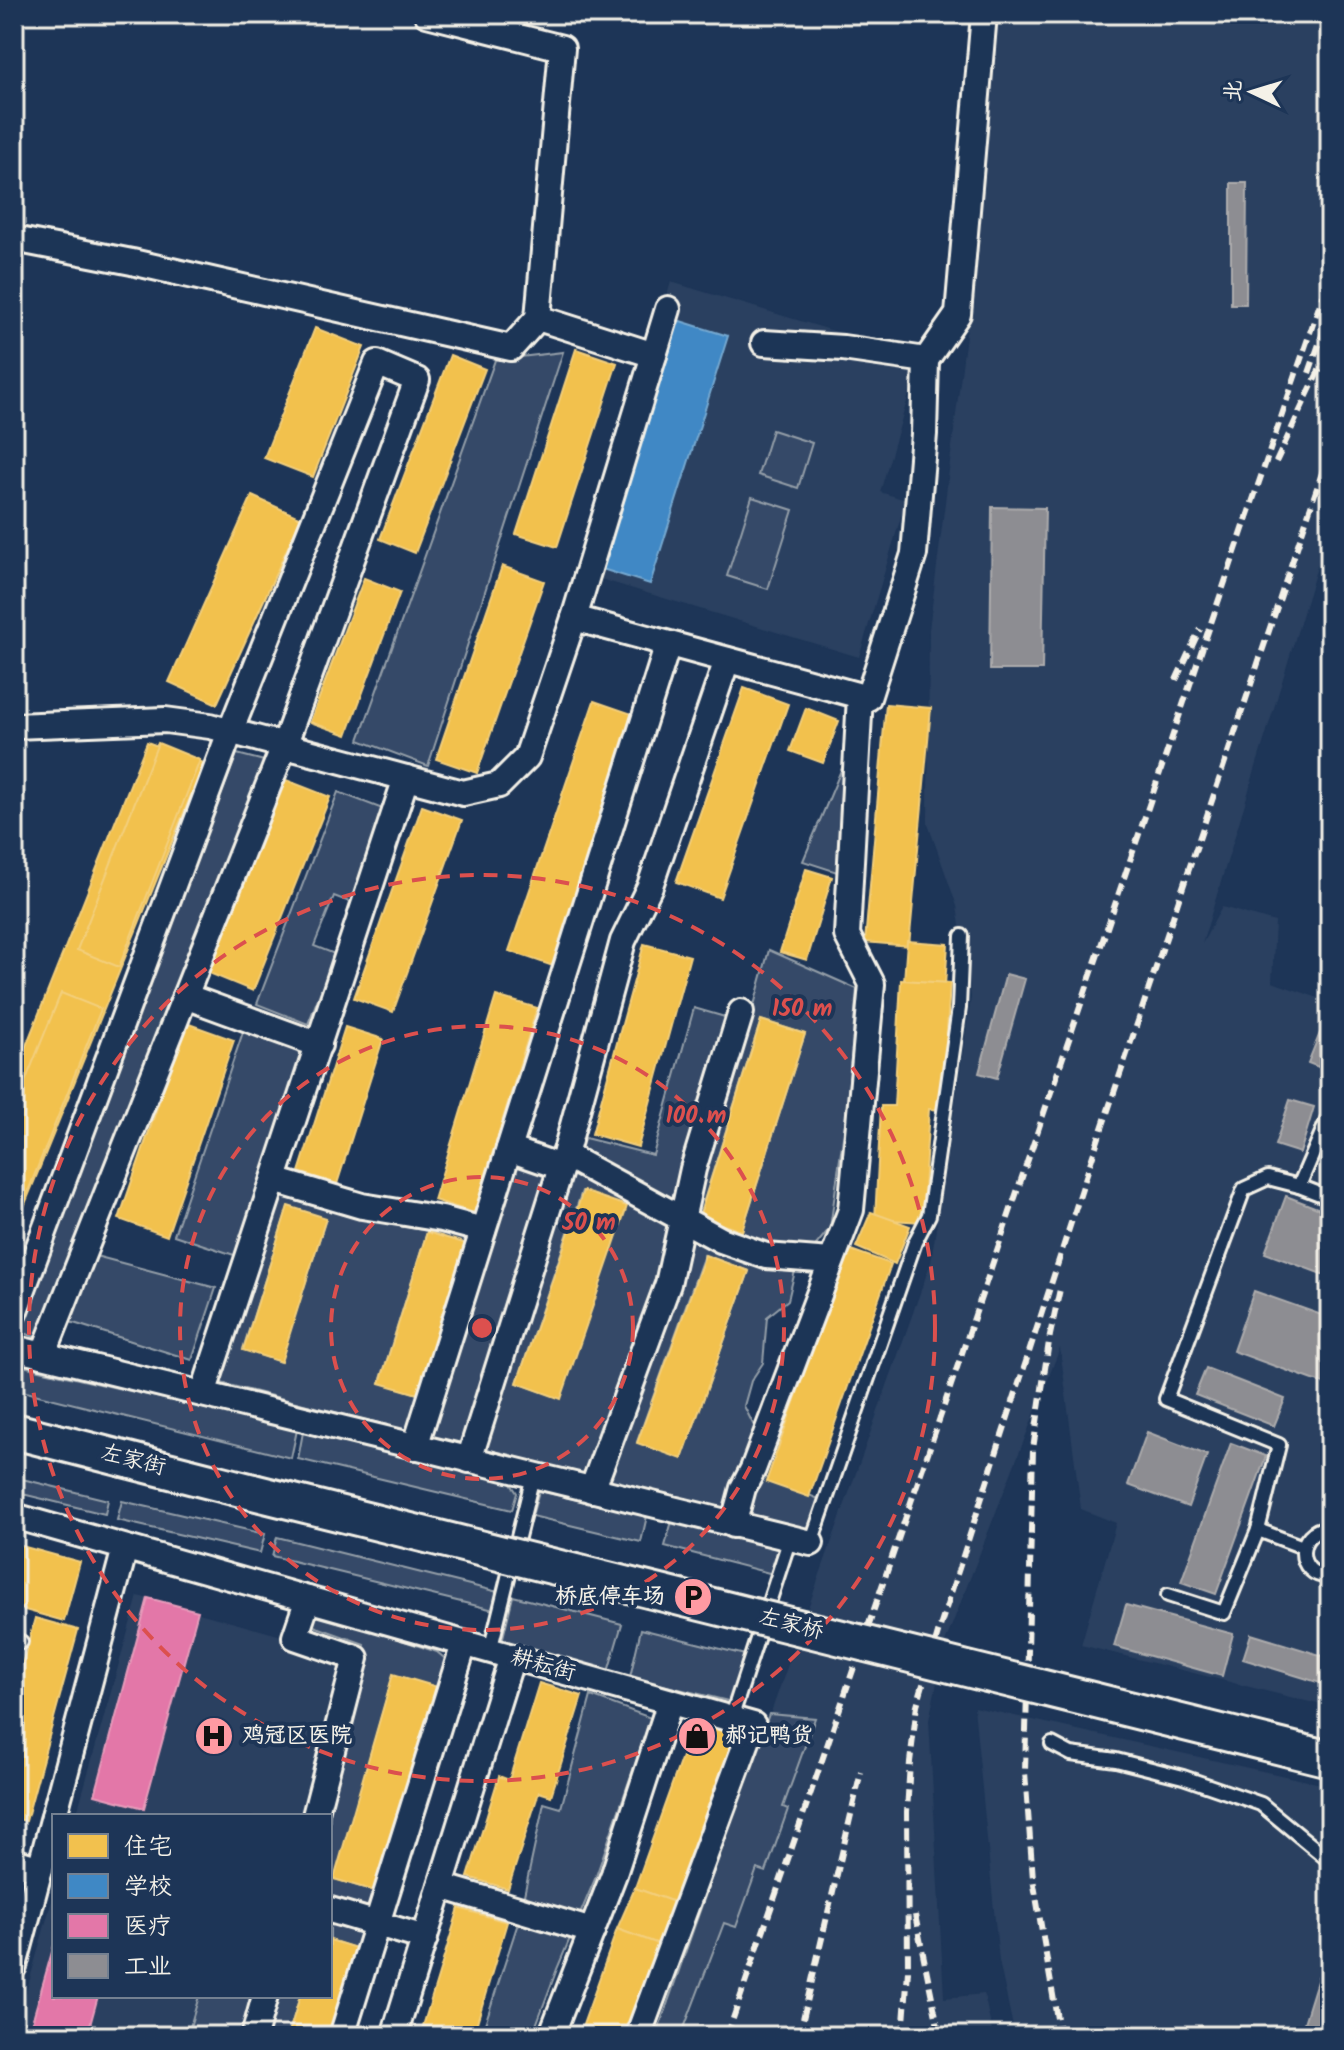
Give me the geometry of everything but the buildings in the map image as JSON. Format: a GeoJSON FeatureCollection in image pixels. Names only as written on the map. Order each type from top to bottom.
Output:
{"type":"FeatureCollection","features":[{"type":"Feature","properties":{"kind":"main road","name":"左家街"},"geometry":{"type":"LineString","coordinates":[[14,1431],[253,1492]]}},
{"type":"Feature","properties":{"kind":"main road","name":"左家桥"},"geometry":{"type":"LineString","coordinates":[[253,1492],[1330,1759]]}},
{"type":"Feature","properties":{"kind":"street"},"geometry":{"type":"LineString","coordinates":[[14,239],[132,262],[511,348],[538,318],[562,48],[427,14]]}},
{"type":"Feature","properties":{"kind":"street"},"geometry":{"type":"LineString","coordinates":[[574,618],[868,698],[914,554],[924,434],[926,360],[958,314],[984,14]]}},
{"type":"Feature","properties":{"kind":"street"},"geometry":{"type":"LineString","coordinates":[[14,726],[165,720],[210,726],[463,793],[499,785],[527,757],[574,618],[668,309]]}},
{"type":"Feature","properties":{"kind":"street"},"geometry":{"type":"LineString","coordinates":[[538,318],[654,355]]}},
{"type":"Feature","properties":{"kind":"street"},"geometry":{"type":"LineString","coordinates":[[764,343],[843,348],[926,360]]}},
{"type":"Feature","properties":{"kind":"street"},"geometry":{"type":"LineString","coordinates":[[14,1313],[230,732],[377,363],[417,380],[284,746],[43,1355]]}},
{"type":"Feature","properties":{"kind":"street"},"geometry":{"type":"LineString","coordinates":[[415,1447],[668,644]]}},
{"type":"Feature","properties":{"kind":"street"},"geometry":{"type":"LineString","coordinates":[[469,1460],[563,1161],[623,941],[650,886],[727,660]]}},
{"type":"Feature","properties":{"kind":"street"},"geometry":{"type":"LineString","coordinates":[[733,1525],[743,1488],[753,1469],[851,1210],[872,984],[847,935],[860,696]]}},
{"type":"Feature","properties":{"kind":"street"},"geometry":{"type":"LineString","coordinates":[[203,1394],[406,778]]}},
{"type":"Feature","properties":{"kind":"street"},"geometry":{"type":"LineString","coordinates":[[185,996],[319,1045]]}},
{"type":"Feature","properties":{"kind":"street"},"geometry":{"type":"LineString","coordinates":[[592,1490],[668,1284],[693,1169],[741,1012]]}},
{"type":"Feature","properties":{"kind":"street"},"geometry":{"type":"LineString","coordinates":[[509,1149],[563,1161],[721,1240],[766,1256],[831,1261]]}},
{"type":"Feature","properties":{"kind":"street"},"geometry":{"type":"LineString","coordinates":[[274,1180],[362,1206],[442,1219],[483,1230]]}},
{"type":"Feature","properties":{"kind":"street"},"geometry":{"type":"LineString","coordinates":[[14,1348],[801,1541]]}},
{"type":"Feature","properties":{"kind":"street","name":"耕耘街"},"geometry":{"type":"LineString","coordinates":[[14,1516],[731,1719]]}},
{"type":"Feature","properties":{"kind":"street"},"geometry":{"type":"LineString","coordinates":[[55,1814],[125,1548]]}},
{"type":"Feature","properties":{"kind":"street"},"geometry":{"type":"LineString","coordinates":[[308,1599],[295,1637],[356,1658],[316,1814]]}},
{"type":"Feature","properties":{"kind":"street"},"geometry":{"type":"LineString","coordinates":[[342,2036],[464,1644]]}},
{"type":"Feature","properties":{"kind":"street"},"geometry":{"type":"LineString","coordinates":[[394,2036],[441,1886],[501,1654]]}},
{"type":"Feature","properties":{"kind":"street"},"geometry":{"type":"LineString","coordinates":[[551,2036],[614,1874],[670,1702]]}},
{"type":"Feature","properties":{"kind":"street"},"geometry":{"type":"LineString","coordinates":[[638,2036],[753,1725],[731,1719]]}},
{"type":"Feature","properties":{"kind":"street"},"geometry":{"type":"LineString","coordinates":[[14,1966],[52,1824]]}},
{"type":"Feature","properties":{"kind":"street"},"geometry":{"type":"LineString","coordinates":[[14,1861],[40,1869]]}},
{"type":"Feature","properties":{"kind":"street"},"geometry":{"type":"LineString","coordinates":[[441,1886],[592,1931]]}},
{"type":"Feature","properties":{"kind":"street"},"geometry":{"type":"LineString","coordinates":[[332,1911],[425,1938]]}},
{"type":"Feature","properties":{"kind":"street"},"geometry":{"type":"LineString","coordinates":[[254,2036],[264,1998]]}},
{"type":"Feature","properties":{"kind":"lane"},"geometry":{"type":"LineString","coordinates":[[731,1719],[915,1242],[929,1215],[959,1008],[962,936]]}},
{"type":"Feature","properties":{"kind":"lane"},"geometry":{"type":"LineString","coordinates":[[1299,1186],[1330,1114]]}},
{"type":"Feature","properties":{"kind":"lane"},"geometry":{"type":"LineString","coordinates":[[1168,1595],[1224,1613],[1258,1530],[1279,1445],[1166,1399],[1244,1189],[1268,1178],[1330,1198]]}},
{"type":"Feature","properties":{"kind":"lane"},"geometry":{"type":"LineString","coordinates":[[501,1654],[533,1476]]}},
{"type":"Feature","properties":{"kind":"lane"},"geometry":{"type":"LineString","coordinates":[[1330,1527],[1314,1531],[1303,1547],[1304,1562],[1309,1569],[1330,1577]]}},
{"type":"Feature","properties":{"kind":"lane"},"geometry":{"type":"LineString","coordinates":[[1258,1530],[1303,1547]]}},
{"type":"Feature","properties":{"kind":"lane"},"geometry":{"type":"LineString","coordinates":[[1052,1744],[1071,1754],[1116,1760],[1183,1777],[1261,1804],[1330,1861]]}},
{"type":"Feature","properties":{"kind":"shaded area"},"geometry":{"type":"Polygon","coordinates":[[[993,14],[1330,14],[1330,524],[1202,944],[1222,907],[1275,922],[1272,982],[1330,1002],[1330,1707],[1081,1645],[1116,1523],[1081,1509],[1060,1348],[946,1640],[929,1720],[944,1998],[984,1994],[993,2036],[656,2036],[931,1262],[971,997],[957,906],[928,824],[929,630],[967,327],[993,14]]]}},
{"type":"Feature","properties":{"kind":"shaded area"},"geometry":{"type":"Polygon","coordinates":[[[671,282],[920,357],[880,492],[906,500],[859,657],[584,574],[671,282]]]}},
{"type":"Feature","properties":{"kind":"shaded area"},"geometry":{"type":"Polygon","coordinates":[[[563,352],[428,766],[359,740],[495,360],[563,352]]]}},
{"type":"Feature","properties":{"kind":"shaded area"},"geometry":{"type":"Polygon","coordinates":[[[772,430],[812,443],[798,488],[758,475],[772,430]]]}},
{"type":"Feature","properties":{"kind":"shaded area"},"geometry":{"type":"Polygon","coordinates":[[[752,497],[793,510],[768,589],[727,576],[752,497]]]}},
{"type":"Feature","properties":{"kind":"shaded area"},"geometry":{"type":"Polygon","coordinates":[[[849,751],[840,873],[803,861],[849,751]]]}},
{"type":"Feature","properties":{"kind":"shaded area"},"geometry":{"type":"Polygon","coordinates":[[[237,754],[264,761],[37,1338],[17,1330],[237,754]]]}},
{"type":"Feature","properties":{"kind":"shaded area"},"geometry":{"type":"Polygon","coordinates":[[[338,792],[388,811],[352,903],[334,896],[314,946],[335,954],[308,1024],[257,1004],[338,792]]]}},
{"type":"Feature","properties":{"kind":"shaded area"},"geometry":{"type":"Polygon","coordinates":[[[769,950],[857,989],[846,1117],[830,1228],[795,1271],[788,1300],[767,1317],[763,1363],[751,1381],[744,1406],[755,1428],[746,1470],[819,1499],[808,1533],[221,1383],[280,1195],[348,1216],[492,1243],[516,1161],[574,1174],[581,1137],[653,1155],[694,1008],[749,1024],[769,950]],[[761,1020],[699,1216],[742,1231],[805,1034],[761,1020]],[[582,1191],[517,1383],[560,1398],[583,1191],[582,1191]],[[288,1207],[243,1349],[280,1362],[326,1219],[288,1207]],[[427,1232],[380,1382],[421,1395],[467,1244],[427,1232]],[[704,1255],[637,1442],[682,1458],[749,1271],[704,1255]]]}},
{"type":"Feature","properties":{"kind":"shaded area"},"geometry":{"type":"Polygon","coordinates":[[[243,1032],[306,1049],[237,1256],[174,1235],[243,1032]]]}},
{"type":"Feature","properties":{"kind":"shaded area"},"geometry":{"type":"Polygon","coordinates":[[[88,1254],[216,1288],[192,1360],[64,1320],[88,1254]]]}},
{"type":"Feature","properties":{"kind":"shaded area"},"geometry":{"type":"Polygon","coordinates":[[[14,1364],[297,1430],[291,1458],[14,1389],[14,1364]]]}},
{"type":"Feature","properties":{"kind":"shaded area"},"geometry":{"type":"Polygon","coordinates":[[[303,1432],[509,1481],[517,1493],[512,1510],[298,1459],[303,1432]]]}},
{"type":"Feature","properties":{"kind":"shaded area"},"geometry":{"type":"Polygon","coordinates":[[[14,1477],[108,1500],[105,1514],[14,1492],[14,1477]]]}},
{"type":"Feature","properties":{"kind":"shaded area"},"geometry":{"type":"Polygon","coordinates":[[[539,1491],[647,1516],[641,1542],[532,1516],[539,1491]]]}},
{"type":"Feature","properties":{"kind":"shaded area"},"geometry":{"type":"Polygon","coordinates":[[[122,1501],[265,1534],[260,1553],[117,1520],[122,1501]]]}},
{"type":"Feature","properties":{"kind":"shaded area"},"geometry":{"type":"Polygon","coordinates":[[[672,1521],[781,1550],[773,1574],[665,1546],[672,1521]]]}},
{"type":"Feature","properties":{"kind":"shaded area"},"geometry":{"type":"Polygon","coordinates":[[[277,1537],[498,1592],[494,1610],[272,1556],[277,1537]]]}},
{"type":"Feature","properties":{"kind":"shaded area","name":"鸡冠区医院"},"geometry":{"type":"Polygon","coordinates":[[[138,1596],[353,1656],[309,1814],[77,1814],[138,1596]]]}},
{"type":"Feature","properties":{"kind":"shaded area"},"geometry":{"type":"Polygon","coordinates":[[[513,1596],[622,1624],[608,1672],[501,1646],[513,1596]]]}},
{"type":"Feature","properties":{"kind":"shaded area"},"geometry":{"type":"Polygon","coordinates":[[[316,1611],[437,1652],[449,1662],[335,2036],[331,2036],[355,1948],[332,1941],[332,1814],[324,1814],[345,1737],[364,1644],[311,1625],[316,1611]],[[393,1675],[335,1879],[377,1892],[436,1688],[393,1675]]]}},
{"type":"Feature","properties":{"kind":"shaded area"},"geometry":{"type":"Polygon","coordinates":[[[641,1629],[745,1655],[732,1702],[630,1677],[641,1629]]]}},
{"type":"Feature","properties":{"kind":"shaded area"},"geometry":{"type":"Polygon","coordinates":[[[591,1696],[651,1718],[595,1879],[532,2036],[481,2036],[518,1923],[544,1803],[561,1808],[591,1696]]]}},
{"type":"Feature","properties":{"kind":"shaded area"},"geometry":{"type":"Polygon","coordinates":[[[974,1707],[1330,1786],[1330,2036],[1015,2036],[999,1961],[974,1707]]]}},
{"type":"Feature","properties":{"kind":"shaded area"},"geometry":{"type":"Polygon","coordinates":[[[769,1714],[815,1718],[783,1807],[788,1809],[766,1872],[757,1869],[736,1927],[724,1923],[681,2036],[656,2036],[769,1714]]]}},
{"type":"Feature","properties":{"kind":"shaded area"},"geometry":{"type":"Polygon","coordinates":[[[52,1900],[52,1998],[256,1998],[245,2036],[14,2036],[52,1900]]]}},
{"type":"Feature","properties":{"kind":"shaded area"},"geometry":{"type":"Polygon","coordinates":[[[198,1998],[257,1998],[247,2036],[220,2036],[190,2027],[198,1998]]]}},
{"type":"Feature","properties":{"kind":"shaded area"},"geometry":{"type":"Polygon","coordinates":[[[271,1998],[299,1998],[288,2036],[261,2036],[271,1998]]]}},
{"type":"Feature","properties":{"kind":"railway"},"geometry":{"type":"LineString","coordinates":[[727,2036],[1330,274]]}},
{"type":"Feature","properties":{"kind":"railway"},"geometry":{"type":"LineString","coordinates":[[1309,373],[1330,312]]}},
{"type":"Feature","properties":{"kind":"railway"},"geometry":{"type":"LineString","coordinates":[[1276,462],[1322,364]]}},
{"type":"Feature","properties":{"kind":"railway"},"geometry":{"type":"LineString","coordinates":[[903,2036],[908,1971],[907,1812],[917,1705],[1091,1161],[1330,449]]}},
{"type":"Feature","properties":{"kind":"railway"},"geometry":{"type":"LineString","coordinates":[[1176,680],[1200,629]]}},
{"type":"Feature","properties":{"kind":"railway"},"geometry":{"type":"LineString","coordinates":[[1060,1289],[1033,1449],[1025,1772],[1033,1879],[1060,2036]]}},
{"type":"Feature","properties":{"kind":"railway"},"geometry":{"type":"LineString","coordinates":[[799,2036],[861,1772]]}},
{"type":"Feature","properties":{"kind":"railway"},"geometry":{"type":"LineString","coordinates":[[915,1915],[940,2036]]}},
{"type":"Feature","properties":{"kind":"place","name":"桥底停车场"},"geometry":{"type":"Point","coordinates":[693,1597]}},
{"type":"Feature","properties":{"kind":"place","name":"鸡冠区医院"},"geometry":{"type":"Point","coordinates":[214,1736]}},
{"type":"Feature","properties":{"kind":"place","name":"郝记鸭货"},"geometry":{"type":"Point","coordinates":[697,1736]}}]}
